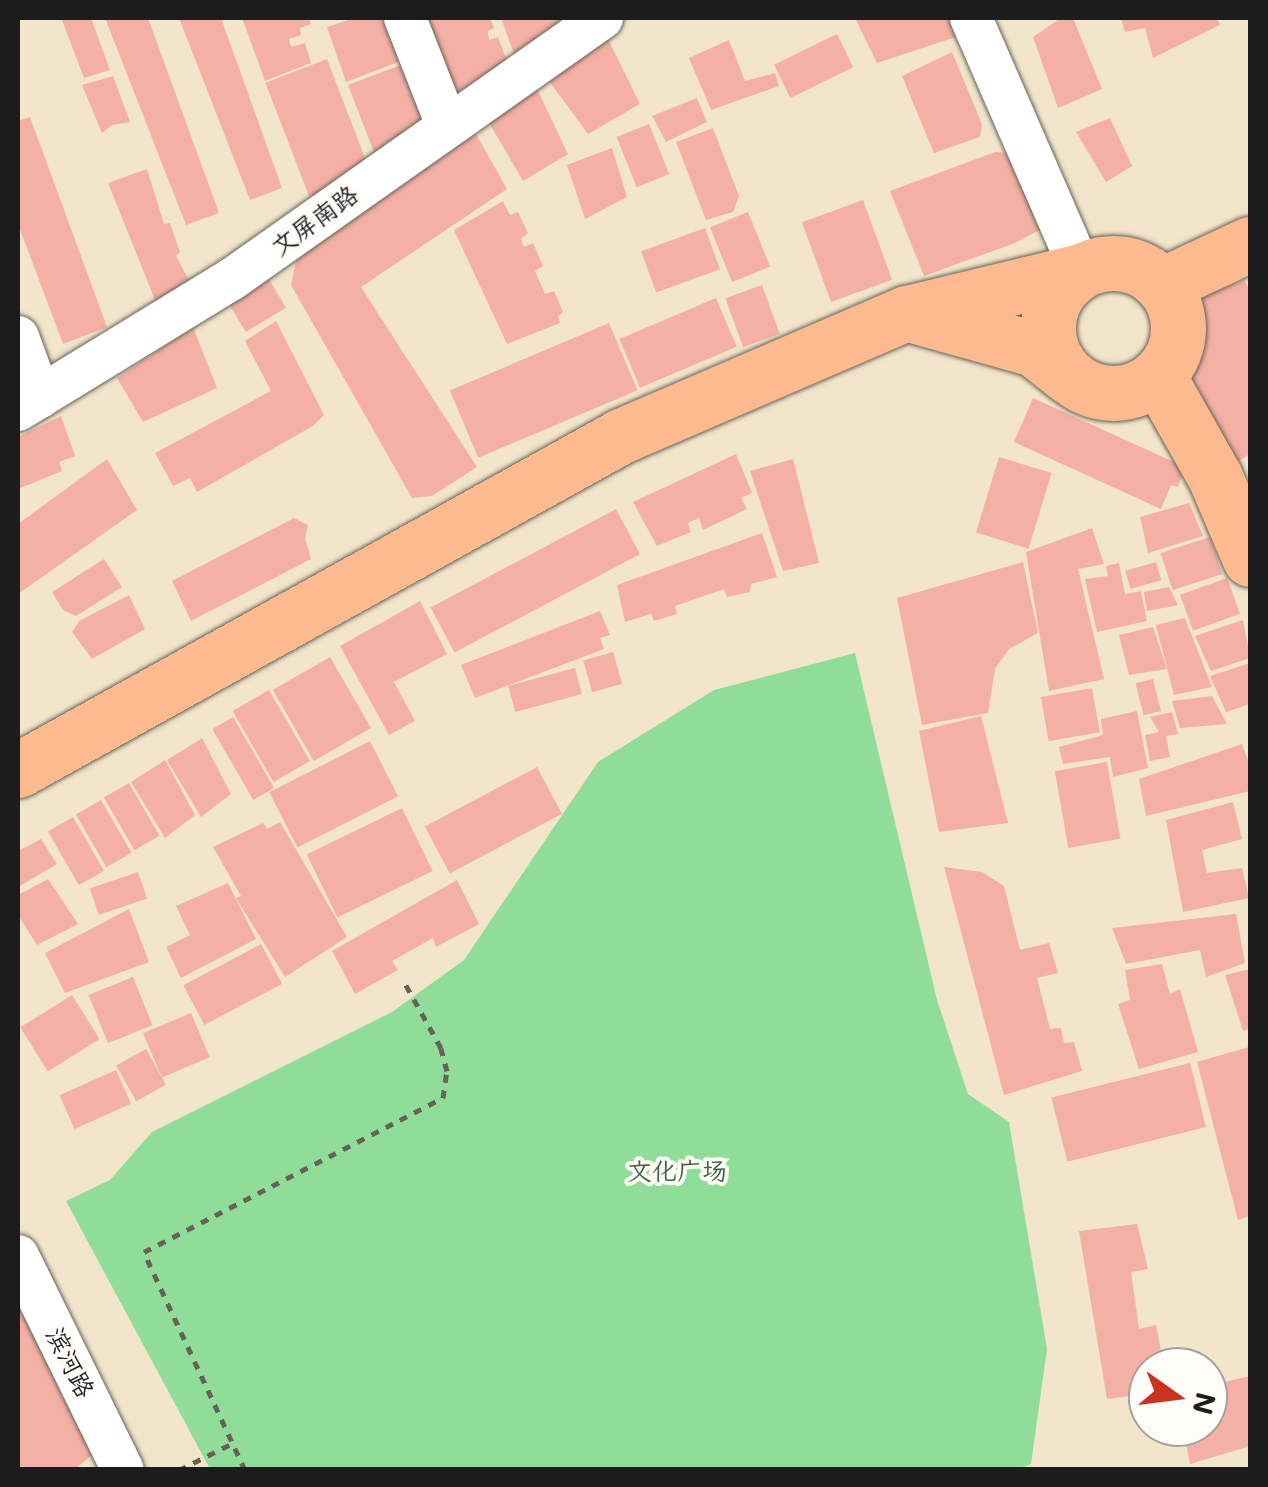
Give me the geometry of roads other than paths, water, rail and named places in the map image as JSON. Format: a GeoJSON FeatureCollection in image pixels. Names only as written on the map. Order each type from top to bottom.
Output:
{"type":"FeatureCollection","features":[{"type":"Feature","properties":{"kind":"main road"},"geometry":{"type":"LineString","coordinates":[[1162,285],[1250,244]]}},
{"type":"Feature","properties":{"kind":"main road"},"geometry":{"type":"LineString","coordinates":[[18,770],[621,436],[906,313],[1102,264],[1124,264],[1144,271],[1162,285],[1178,321],[1177,341],[1158,376],[1123,393],[1103,393],[1068,376],[1034,349],[906,313]]}},
{"type":"Feature","properties":{"kind":"main road"},"geometry":{"type":"LineString","coordinates":[[1068,376],[1056,360],[1048,320],[1060,292],[1081,272]]}},
{"type":"Feature","properties":{"kind":"main road"},"geometry":{"type":"LineString","coordinates":[[1158,376],[1215,477],[1250,559]]}},
{"type":"Feature","properties":{"kind":"street"},"geometry":{"type":"LineString","coordinates":[[405,18],[447,124]]}},
{"type":"Feature","properties":{"kind":"street"},"geometry":{"type":"LineString","coordinates":[[971,18],[1081,272]]}},
{"type":"Feature","properties":{"kind":"street","name":"文屏南路"},"geometry":{"type":"LineString","coordinates":[[29,403],[232,280],[593,20]]}},
{"type":"Feature","properties":{"kind":"street"},"geometry":{"type":"LineString","coordinates":[[18,337],[29,403]]}},
{"type":"Feature","properties":{"kind":"street","name":"滨河路"},"geometry":{"type":"LineString","coordinates":[[18,1256],[124,1470]]}},
{"type":"Feature","properties":{"kind":"park label","name":"文化广场"},"geometry":{"type":"Point","coordinates":[677,1170]}}]}
